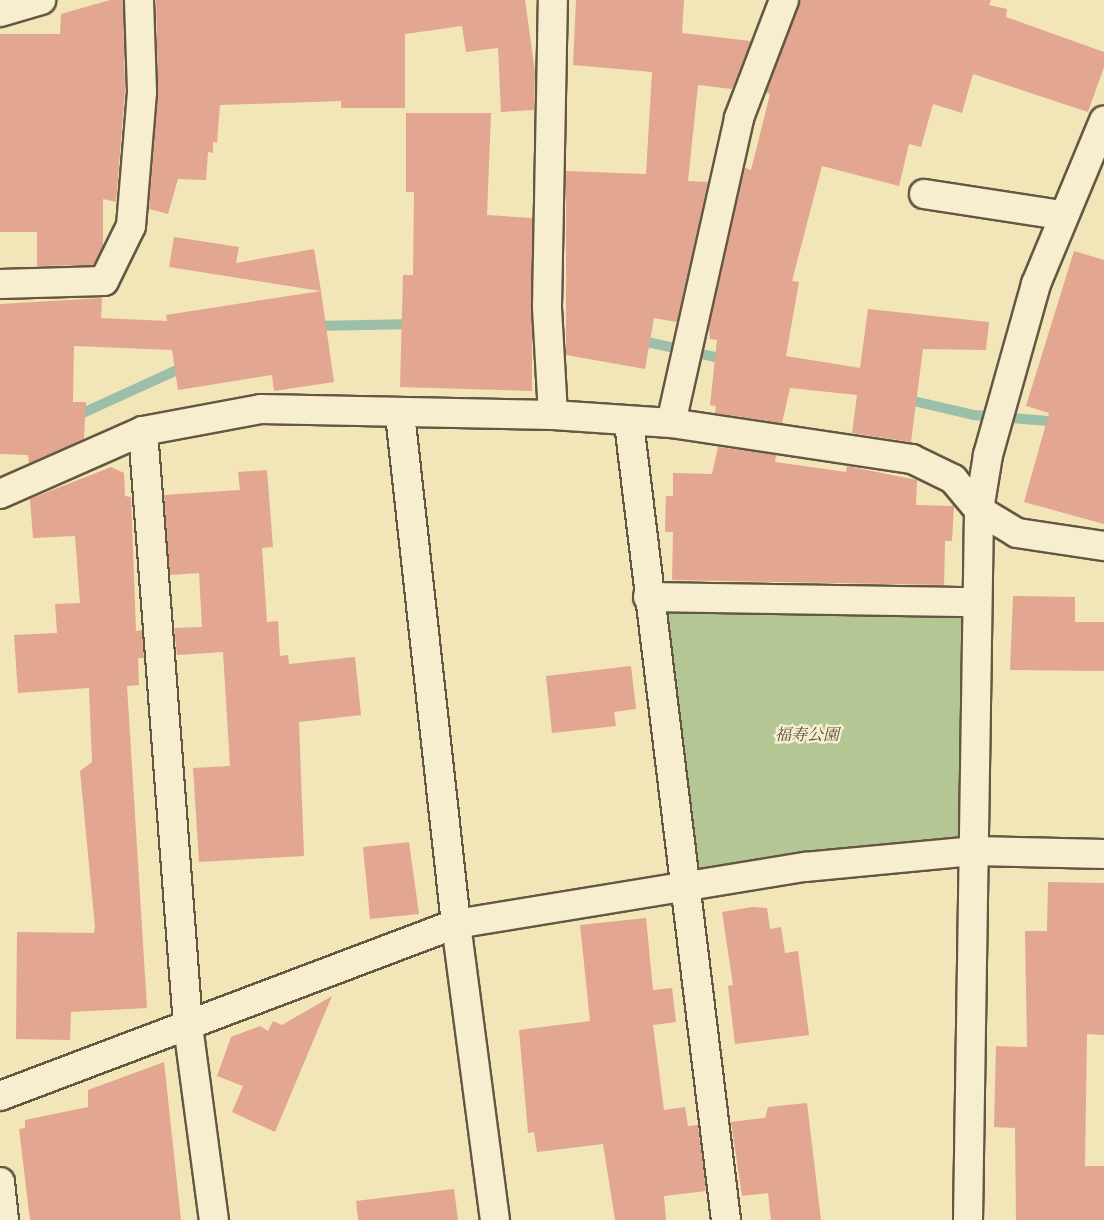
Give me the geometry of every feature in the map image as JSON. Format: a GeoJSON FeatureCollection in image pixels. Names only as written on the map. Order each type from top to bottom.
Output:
{"type":"FeatureCollection","features":[{"type":"Feature","properties":{"kind":"street"},"geometry":{"type":"LineString","coordinates":[[0,12],[41,0]]}},
{"type":"Feature","properties":{"kind":"street"},"geometry":{"type":"LineString","coordinates":[[0,284],[104,281],[131,226],[141,91],[139,0]]}},
{"type":"Feature","properties":{"kind":"street"},"geometry":{"type":"LineString","coordinates":[[553,0],[547,306],[553,415]]}},
{"type":"Feature","properties":{"kind":"street"},"geometry":{"type":"LineString","coordinates":[[671,423],[739,118],[784,0]]}},
{"type":"Feature","properties":{"kind":"street"},"geometry":{"type":"LineString","coordinates":[[969,1220],[979,510],[988,455],[1036,284],[1062,215],[1104,121]]}},
{"type":"Feature","properties":{"kind":"street"},"geometry":{"type":"LineString","coordinates":[[924,194],[1062,215]]}},
{"type":"Feature","properties":{"kind":"street"},"geometry":{"type":"LineString","coordinates":[[0,494],[143,431],[261,409],[400,414],[553,415],[629,423],[671,423],[912,459],[953,479],[979,510],[1017,533],[1104,546]]}},
{"type":"Feature","properties":{"kind":"street"},"geometry":{"type":"LineString","coordinates":[[400,414],[456,924],[495,1220]]}},
{"type":"Feature","properties":{"kind":"street"},"geometry":{"type":"LineString","coordinates":[[629,423],[648,597],[687,884],[726,1220]]}},
{"type":"Feature","properties":{"kind":"street"},"geometry":{"type":"LineString","coordinates":[[143,431],[188,1026],[214,1220]]}},
{"type":"Feature","properties":{"kind":"street"},"geometry":{"type":"LineString","coordinates":[[648,597],[977,602]]}},
{"type":"Feature","properties":{"kind":"street"},"geometry":{"type":"LineString","coordinates":[[0,1096],[456,924],[687,884],[805,867],[975,851],[1104,854]]}},
{"type":"Feature","properties":{"kind":"street"},"geometry":{"type":"LineString","coordinates":[[0,1182],[4,1220]]}},
{"type":"Feature","properties":{"kind":"green space","name":"福寿公園"},"geometry":{"type":"Polygon","coordinates":[[[656,604],[971,607],[969,847],[694,876],[656,604]]]}},
{"type":"Feature","properties":{"kind":"building"},"geometry":{"type":"Polygon","coordinates":[[[110,0],[123,0],[125,91],[116,202],[103,199],[103,247],[94,265],[37,266],[37,232],[0,232],[0,34],[60,34],[61,14],[110,0]]]}},
{"type":"Feature","properties":{"kind":"building"},"geometry":{"type":"Polygon","coordinates":[[[156,0],[525,0],[535,72],[534,110],[501,112],[498,48],[466,52],[462,26],[405,34],[405,108],[341,108],[341,101],[220,105],[217,143],[213,142],[213,153],[208,152],[206,180],[178,179],[168,214],[149,209],[158,92],[156,0]]]}},
{"type":"Feature","properties":{"kind":"building"},"geometry":{"type":"Polygon","coordinates":[[[576,0],[684,0],[682,33],[751,41],[732,89],[698,85],[688,181],[708,182],[677,322],[654,318],[645,369],[566,355],[566,171],[646,174],[652,72],[573,65],[576,0]]]}},
{"type":"Feature","properties":{"kind":"building"},"geometry":{"type":"Polygon","coordinates":[[[800,0],[991,0],[989,5],[1007,9],[1006,17],[1104,52],[1104,67],[1088,112],[973,74],[962,113],[933,104],[921,147],[909,144],[899,186],[822,166],[792,281],[799,282],[786,356],[860,368],[868,309],[989,322],[986,350],[923,349],[911,442],[852,433],[857,395],[790,388],[782,423],[715,413],[716,406],[710,405],[717,340],[710,339],[709,328],[741,184],[745,168],[751,170],[770,94],[766,93],[800,0]]]}},
{"type":"Feature","properties":{"kind":"building"},"geometry":{"type":"Polygon","coordinates":[[[406,113],[491,113],[487,215],[532,218],[532,391],[400,387],[403,275],[413,275],[414,192],[406,192],[406,113]]]}},
{"type":"Feature","properties":{"kind":"building"},"geometry":{"type":"Polygon","coordinates":[[[174,237],[239,247],[236,263],[314,249],[321,291],[169,267],[174,237]]]}},
{"type":"Feature","properties":{"kind":"building"},"geometry":{"type":"Polygon","coordinates":[[[1074,251],[1104,260],[1104,524],[1024,502],[1049,413],[1026,406],[1074,251]]]}},
{"type":"Feature","properties":{"kind":"building"},"geometry":{"type":"Polygon","coordinates":[[[321,291],[334,382],[274,391],[272,375],[178,390],[172,350],[74,346],[73,402],[86,402],[84,439],[29,463],[28,455],[0,454],[0,304],[102,298],[101,318],[167,321],[166,315],[321,291]]]}},
{"type":"Feature","properties":{"kind":"building"},"geometry":{"type":"Polygon","coordinates":[[[718,447],[776,455],[775,462],[846,472],[847,466],[917,480],[916,505],[954,506],[952,541],[945,541],[944,585],[672,580],[673,532],[665,532],[666,496],[673,496],[673,473],[712,474],[718,447]]]}},
{"type":"Feature","properties":{"kind":"building"},"geometry":{"type":"Polygon","coordinates":[[[111,467],[124,473],[125,496],[131,497],[136,631],[142,630],[144,658],[138,658],[139,685],[127,686],[147,1008],[71,1012],[70,1040],[16,1039],[17,932],[94,933],[95,927],[80,771],[92,762],[89,688],[18,693],[14,635],[57,633],[55,604],[80,603],[75,536],[33,538],[30,499],[111,467]]]}},
{"type":"Feature","properties":{"kind":"building"},"geometry":{"type":"Polygon","coordinates":[[[267,470],[273,547],[262,548],[267,622],[278,621],[280,656],[288,655],[289,664],[355,657],[361,715],[299,722],[304,856],[199,862],[193,768],[230,766],[223,652],[177,655],[174,628],[202,627],[199,573],[170,575],[164,495],[240,490],[238,472],[267,470]]]}},
{"type":"Feature","properties":{"kind":"building"},"geometry":{"type":"Polygon","coordinates":[[[1013,596],[1075,597],[1075,622],[1104,622],[1104,671],[1010,670],[1013,596]]]}},
{"type":"Feature","properties":{"kind":"building"},"geometry":{"type":"Polygon","coordinates":[[[631,666],[636,709],[614,712],[616,726],[552,733],[546,676],[631,666]]]}},
{"type":"Feature","properties":{"kind":"building"},"geometry":{"type":"Polygon","coordinates":[[[409,842],[419,914],[370,919],[363,847],[409,842]]]}},
{"type":"Feature","properties":{"kind":"building"},"geometry":{"type":"Polygon","coordinates":[[[1048,882],[1104,883],[1104,1035],[1087,1034],[1085,1166],[1104,1166],[1104,1220],[1016,1220],[1015,1128],[994,1127],[996,1046],[1027,1047],[1025,931],[1047,931],[1048,882]]]}},
{"type":"Feature","properties":{"kind":"building"},"geometry":{"type":"Polygon","coordinates":[[[752,907],[767,908],[770,929],[781,927],[785,953],[798,951],[809,1035],[735,1044],[728,986],[733,985],[722,912],[752,907]]]}},
{"type":"Feature","properties":{"kind":"building"},"geometry":{"type":"Polygon","coordinates":[[[646,918],[653,990],[672,988],[676,1022],[653,1025],[664,1110],[685,1107],[688,1126],[698,1125],[706,1191],[664,1196],[666,1220],[615,1220],[603,1144],[537,1152],[534,1132],[528,1133],[519,1030],[590,1021],[580,925],[646,918]]]}},
{"type":"Feature","properties":{"kind":"building"},"geometry":{"type":"Polygon","coordinates":[[[332,996],[275,1132],[232,1112],[243,1086],[217,1076],[231,1037],[260,1026],[268,1031],[273,1021],[282,1025],[332,996]]]}},
{"type":"Feature","properties":{"kind":"building"},"geometry":{"type":"Polygon","coordinates":[[[164,1062],[181,1220],[30,1220],[19,1129],[25,1128],[25,1120],[88,1107],[88,1090],[164,1062]]]}},
{"type":"Feature","properties":{"kind":"building"},"geometry":{"type":"Polygon","coordinates":[[[807,1103],[821,1220],[771,1220],[768,1193],[742,1196],[731,1122],[765,1118],[768,1107],[807,1103]]]}},
{"type":"Feature","properties":{"kind":"building"},"geometry":{"type":"Polygon","coordinates":[[[454,1189],[458,1220],[358,1220],[356,1201],[454,1189]]]}},
{"type":"Feature","properties":{"kind":"waterway"},"geometry":{"type":"LineString","coordinates":[[313,326],[415,324]]}},
{"type":"Feature","properties":{"kind":"waterway"},"geometry":{"type":"LineString","coordinates":[[638,340],[728,360]]}},
{"type":"Feature","properties":{"kind":"waterway"},"geometry":{"type":"LineString","coordinates":[[74,417],[188,365]]}},
{"type":"Feature","properties":{"kind":"waterway"},"geometry":{"type":"LineString","coordinates":[[905,399],[974,415],[1061,422]]}}]}
